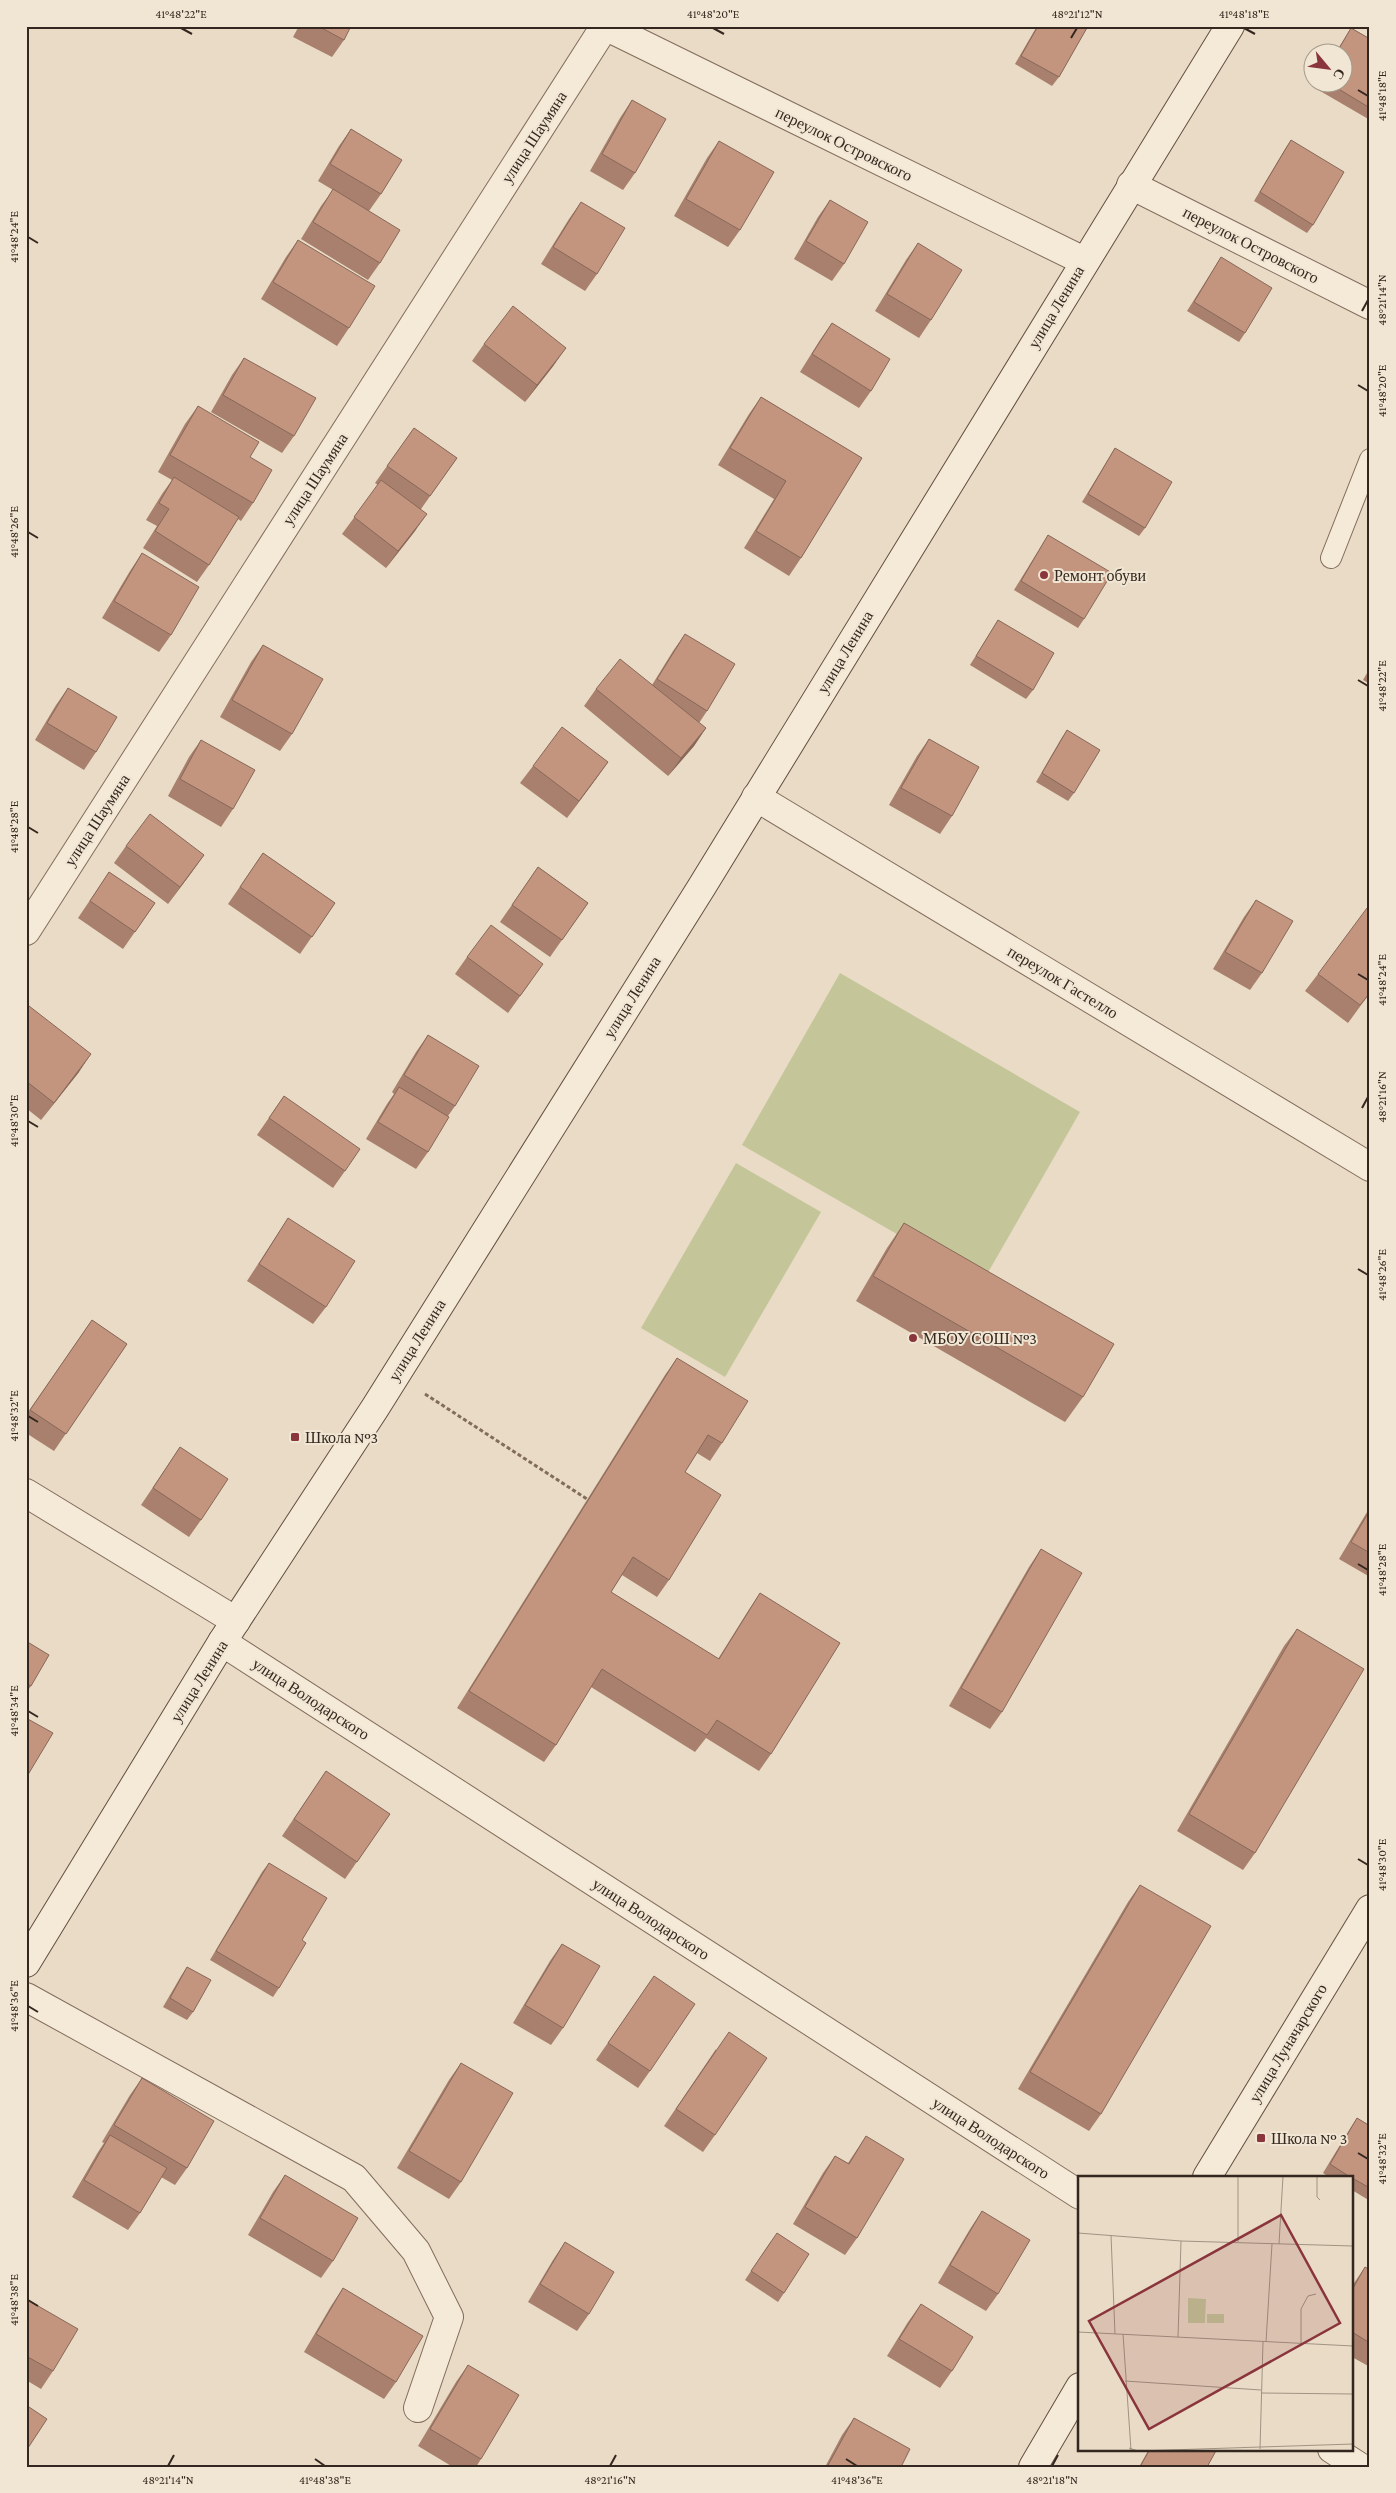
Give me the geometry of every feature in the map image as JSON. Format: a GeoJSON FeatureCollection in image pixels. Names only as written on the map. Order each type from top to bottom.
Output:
{"type":"FeatureCollection","features":[{"type":"Feature","properties":{"kind":"street","name":"переулок Островского"},"geometry":{"type":"LineString","coordinates":[[605,26],[1084,261]]}},
{"type":"Feature","properties":{"kind":"street","name":"улица Шаумяна"},"geometry":{"type":"LineString","coordinates":[[26,931],[605,26]]}},
{"type":"Feature","properties":{"kind":"street","name":"улица Ленина"},"geometry":{"type":"LineString","coordinates":[[26,1963],[229,1632],[395,1374],[756,797],[1230,26]]}},
{"type":"Feature","properties":{"kind":"street","name":"переулок Островского"},"geometry":{"type":"LineString","coordinates":[[1132,184],[1370,305]]}},
{"type":"Feature","properties":{"kind":"street","name":"переулок Гастелло"},"geometry":{"type":"LineString","coordinates":[[756,797],[1370,1167]]}},
{"type":"Feature","properties":{"kind":"street","name":"улица Володарского"},"geometry":{"type":"LineString","coordinates":[[26,1493],[229,1632],[1078,2194]]}},
{"type":"Feature","properties":{"kind":"street","name":"улица Луначарского"},"geometry":{"type":"LineString","coordinates":[[1208,2176],[1368,1916]]}},
{"type":"Feature","properties":{"kind":"street"},"geometry":{"type":"LineString","coordinates":[[26,1997],[354,2178],[416,2251],[448,2317],[418,2408]]}},
{"type":"Feature","properties":{"kind":"street"},"geometry":{"type":"LineString","coordinates":[[1033,2467],[1078,2390]]}},
{"type":"Feature","properties":{"kind":"street"},"geometry":{"type":"LineString","coordinates":[[1334,2450],[1360,2467]]}},
{"type":"Feature","properties":{"kind":"lane"},"geometry":{"type":"LineString","coordinates":[[1331,558],[1370,459]]}},
{"type":"Feature","properties":{"kind":"path"},"geometry":{"type":"LineString","coordinates":[[395,1374],[587,1499]]}},
{"type":"Feature","properties":{"kind":"green space"},"geometry":{"type":"Polygon","coordinates":[[[840,973],[1080,1112],[982,1283],[742,1145],[840,973]]]}},
{"type":"Feature","properties":{"kind":"green space"},"geometry":{"type":"Polygon","coordinates":[[[736,1163],[821,1212],[725,1377],[641,1328],[736,1163]]]}},
{"type":"Feature","properties":{"kind":"building"},"geometry":{"type":"Polygon","coordinates":[[[318,26],[351,26],[344,40],[318,26]]]}},
{"type":"Feature","properties":{"kind":"building"},"geometry":{"type":"Polygon","coordinates":[[[1038,26],[1088,26],[1059,77],[1021,56],[1038,26]]]}},
{"type":"Feature","properties":{"kind":"building"},"geometry":{"type":"Polygon","coordinates":[[[1351,28],[1370,39],[1370,108],[1344,92],[1354,92],[1354,42],[1343,42],[1351,28]]]}},
{"type":"Feature","properties":{"kind":"building"},"geometry":{"type":"Polygon","coordinates":[[[632,100],[666,119],[635,173],[602,154],[632,100]]]}},
{"type":"Feature","properties":{"kind":"building"},"geometry":{"type":"Polygon","coordinates":[[[351,129],[402,160],[381,194],[330,164],[351,129]]]}},
{"type":"Feature","properties":{"kind":"building"},"geometry":{"type":"Polygon","coordinates":[[[1291,140],[1344,172],[1313,225],[1260,192],[1291,140]]]}},
{"type":"Feature","properties":{"kind":"building"},"geometry":{"type":"Polygon","coordinates":[[[719,141],[774,172],[740,230],[686,199],[719,141]]]}},
{"type":"Feature","properties":{"kind":"building"},"geometry":{"type":"Polygon","coordinates":[[[333,189],[400,230],[380,263],[313,222],[333,189]]]}},
{"type":"Feature","properties":{"kind":"building"},"geometry":{"type":"Polygon","coordinates":[[[830,200],[868,222],[844,264],[806,241],[830,200]]]}},
{"type":"Feature","properties":{"kind":"building"},"geometry":{"type":"Polygon","coordinates":[[[581,202],[625,228],[597,274],[553,247],[581,202]]]}},
{"type":"Feature","properties":{"kind":"building"},"geometry":{"type":"Polygon","coordinates":[[[298,240],[375,286],[349,328],[273,282],[298,240]]]}},
{"type":"Feature","properties":{"kind":"building"},"geometry":{"type":"Polygon","coordinates":[[[918,243],[962,270],[931,320],[887,294],[918,243]]]}},
{"type":"Feature","properties":{"kind":"building"},"geometry":{"type":"Polygon","coordinates":[[[1221,257],[1272,288],[1245,333],[1194,302],[1221,257]]]}},
{"type":"Feature","properties":{"kind":"building"},"geometry":{"type":"Polygon","coordinates":[[[513,306],[566,348],[537,385],[484,344],[513,306]]]}},
{"type":"Feature","properties":{"kind":"building"},"geometry":{"type":"Polygon","coordinates":[[[832,323],[890,359],[871,391],[812,354],[832,323]]]}},
{"type":"Feature","properties":{"kind":"building"},"geometry":{"type":"Polygon","coordinates":[[[244,358],[316,398],[294,436],[223,395],[244,358]]]}},
{"type":"Feature","properties":{"kind":"building"},"geometry":{"type":"Polygon","coordinates":[[[761,397],[862,458],[801,558],[756,531],[786,481],[730,448],[761,397]]]}},
{"type":"Feature","properties":{"kind":"building"},"geometry":{"type":"Polygon","coordinates":[[[198,406],[259,442],[250,457],[272,470],[253,503],[170,455],[198,406]]]}},
{"type":"Feature","properties":{"kind":"building"},"geometry":{"type":"Polygon","coordinates":[[[414,428],[457,458],[430,496],[387,466],[414,428]]]}},
{"type":"Feature","properties":{"kind":"building"},"geometry":{"type":"Polygon","coordinates":[[[1115,448],[1172,482],[1145,528],[1088,494],[1115,448]]]}},
{"type":"Feature","properties":{"kind":"building"},"geometry":{"type":"Polygon","coordinates":[[[174,477],[239,517],[209,565],[155,531],[169,509],[159,503],[174,477]]]}},
{"type":"Feature","properties":{"kind":"building"},"geometry":{"type":"Polygon","coordinates":[[[381,480],[427,514],[398,551],[354,517],[381,480]]]}},
{"type":"Feature","properties":{"kind":"building"},"geometry":{"type":"Polygon","coordinates":[[[1048,535],[1112,573],[1084,619],[1021,581],[1048,535]]]}},
{"type":"Feature","properties":{"kind":"building"},"geometry":{"type":"Polygon","coordinates":[[[142,553],[199,587],[171,635],[114,601],[142,553]]]}},
{"type":"Feature","properties":{"kind":"building"},"geometry":{"type":"Polygon","coordinates":[[[998,620],[1054,653],[1033,690],[976,656],[998,620]]]}},
{"type":"Feature","properties":{"kind":"building"},"geometry":{"type":"Polygon","coordinates":[[[685,634],[735,664],[707,711],[657,679],[685,634]]]}},
{"type":"Feature","properties":{"kind":"building"},"geometry":{"type":"Polygon","coordinates":[[[263,645],[323,679],[292,734],[232,700],[263,645]]]}},
{"type":"Feature","properties":{"kind":"building"},"geometry":{"type":"Polygon","coordinates":[[[620,659],[706,728],[681,758],[596,689],[620,659]]]}},
{"type":"Feature","properties":{"kind":"building"},"geometry":{"type":"Polygon","coordinates":[[[68,688],[117,717],[96,752],[47,723],[68,688]]]}},
{"type":"Feature","properties":{"kind":"building"},"geometry":{"type":"Polygon","coordinates":[[[562,727],[608,762],[579,801],[533,766],[562,727]]]}},
{"type":"Feature","properties":{"kind":"building"},"geometry":{"type":"Polygon","coordinates":[[[1067,730],[1100,750],[1074,793],[1042,773],[1067,730]]]}},
{"type":"Feature","properties":{"kind":"building"},"geometry":{"type":"Polygon","coordinates":[[[929,739],[979,767],[952,816],[901,788],[929,739]]]}},
{"type":"Feature","properties":{"kind":"building"},"geometry":{"type":"Polygon","coordinates":[[[201,740],[255,770],[233,809],[180,779],[201,740]]]}},
{"type":"Feature","properties":{"kind":"building"},"geometry":{"type":"Polygon","coordinates":[[[150,814],[204,855],[180,887],[126,846],[150,814]]]}},
{"type":"Feature","properties":{"kind":"building"},"geometry":{"type":"Polygon","coordinates":[[[263,853],[335,903],[312,937],[240,887],[263,853]]]}},
{"type":"Feature","properties":{"kind":"building"},"geometry":{"type":"Polygon","coordinates":[[[538,867],[588,903],[562,940],[512,905],[538,867]]]}},
{"type":"Feature","properties":{"kind":"building"},"geometry":{"type":"Polygon","coordinates":[[[109,872],[155,903],[135,932],[90,901],[109,872]]]}},
{"type":"Feature","properties":{"kind":"building"},"geometry":{"type":"Polygon","coordinates":[[[1256,900],[1293,921],[1262,973],[1225,952],[1256,900]]]}},
{"type":"Feature","properties":{"kind":"building"},"geometry":{"type":"Polygon","coordinates":[[[1367,908],[1370,910],[1370,993],[1360,1005],[1318,974],[1367,908]]]}},
{"type":"Feature","properties":{"kind":"building"},"geometry":{"type":"Polygon","coordinates":[[[491,925],[543,964],[520,996],[467,957],[491,925]]]}},
{"type":"Feature","properties":{"kind":"building"},"geometry":{"type":"Polygon","coordinates":[[[29,1006],[91,1054],[54,1103],[26,1081],[26,1009],[29,1006]]]}},
{"type":"Feature","properties":{"kind":"building"},"geometry":{"type":"Polygon","coordinates":[[[428,1035],[479,1066],[455,1106],[404,1075],[428,1035]]]}},
{"type":"Feature","properties":{"kind":"building"},"geometry":{"type":"Polygon","coordinates":[[[399,1087],[449,1117],[428,1152],[378,1122],[399,1087]]]}},
{"type":"Feature","properties":{"kind":"building"},"geometry":{"type":"Polygon","coordinates":[[[284,1096],[360,1149],[345,1171],[269,1118],[284,1096]]]}},
{"type":"Feature","properties":{"kind":"building"},"geometry":{"type":"Polygon","coordinates":[[[288,1218],[355,1261],[326,1307],[259,1264],[288,1218]]]}},
{"type":"Feature","properties":{"kind":"building"},"geometry":{"type":"Polygon","coordinates":[[[904,1223],[1114,1344],[1083,1397],[873,1276],[904,1223]]]}},
{"type":"Feature","properties":{"kind":"building"},"geometry":{"type":"Polygon","coordinates":[[[92,1320],[127,1344],[66,1434],[30,1410],[92,1320]]]}},
{"type":"Feature","properties":{"kind":"building"},"geometry":{"type":"Polygon","coordinates":[[[677,1358],[748,1401],[722,1443],[708,1435],[685,1472],[721,1495],[669,1580],[633,1557],[611,1592],[719,1659],[760,1593],[840,1643],[771,1754],[717,1720],[707,1735],[602,1669],[556,1745],[469,1691],[677,1358]]]}},
{"type":"Feature","properties":{"kind":"building"},"geometry":{"type":"Polygon","coordinates":[[[180,1447],[228,1479],[201,1520],[153,1488],[180,1447]]]}},
{"type":"Feature","properties":{"kind":"building"},"geometry":{"type":"Polygon","coordinates":[[[1370,1510],[1370,1553],[1351,1542],[1370,1510]]]}},
{"type":"Feature","properties":{"kind":"building"},"geometry":{"type":"Polygon","coordinates":[[[1041,1549],[1082,1573],[1002,1712],[961,1688],[1041,1549]]]}},
{"type":"Feature","properties":{"kind":"building"},"geometry":{"type":"Polygon","coordinates":[[[1297,1629],[1364,1669],[1255,1853],[1189,1814],[1297,1629]]]}},
{"type":"Feature","properties":{"kind":"building"},"geometry":{"type":"Polygon","coordinates":[[[26,1641],[49,1655],[31,1686],[26,1683],[26,1641]]]}},
{"type":"Feature","properties":{"kind":"building"},"geometry":{"type":"Polygon","coordinates":[[[26,1718],[53,1733],[26,1778],[26,1718]]]}},
{"type":"Feature","properties":{"kind":"building"},"geometry":{"type":"Polygon","coordinates":[[[326,1771],[390,1814],[357,1862],[294,1819],[326,1771]]]}},
{"type":"Feature","properties":{"kind":"building"},"geometry":{"type":"Polygon","coordinates":[[[269,1863],[327,1898],[302,1940],[306,1943],[279,1988],[216,1951],[269,1863]]]}},
{"type":"Feature","properties":{"kind":"building"},"geometry":{"type":"Polygon","coordinates":[[[1140,1885],[1211,1926],[1101,2114],[1030,2072],[1140,1885]]]}},
{"type":"Feature","properties":{"kind":"building"},"geometry":{"type":"Polygon","coordinates":[[[562,1944],[600,1966],[563,2028],[525,2005],[562,1944]]]}},
{"type":"Feature","properties":{"kind":"building"},"geometry":{"type":"Polygon","coordinates":[[[187,1967],[211,1980],[193,2012],[170,1998],[187,1967]]]}},
{"type":"Feature","properties":{"kind":"building"},"geometry":{"type":"Polygon","coordinates":[[[654,1976],[695,2004],[650,2071],[608,2043],[654,1976]]]}},
{"type":"Feature","properties":{"kind":"building"},"geometry":{"type":"Polygon","coordinates":[[[729,2032],[767,2058],[715,2135],[676,2109],[729,2032]]]}},
{"type":"Feature","properties":{"kind":"building"},"geometry":{"type":"Polygon","coordinates":[[[461,2063],[513,2093],[461,2182],[409,2151],[461,2063]]]}},
{"type":"Feature","properties":{"kind":"building"},"geometry":{"type":"Polygon","coordinates":[[[142,2078],[214,2121],[187,2168],[114,2125],[142,2078]]]}},
{"type":"Feature","properties":{"kind":"building"},"geometry":{"type":"Polygon","coordinates":[[[1357,2118],[1370,2126],[1370,2188],[1354,2179],[1354,2176],[1348,2176],[1330,2164],[1357,2118]]]}},
{"type":"Feature","properties":{"kind":"building"},"geometry":{"type":"Polygon","coordinates":[[[110,2135],[167,2168],[140,2213],[84,2180],[110,2135]]]}},
{"type":"Feature","properties":{"kind":"building"},"geometry":{"type":"Polygon","coordinates":[[[866,2136],[904,2159],[857,2238],[805,2207],[835,2156],[849,2164],[866,2136]]]}},
{"type":"Feature","properties":{"kind":"building"},"geometry":{"type":"Polygon","coordinates":[[[285,2175],[358,2218],[333,2261],[260,2218],[285,2175]]]}},
{"type":"Feature","properties":{"kind":"building"},"geometry":{"type":"Polygon","coordinates":[[[982,2211],[1030,2240],[998,2294],[950,2265],[982,2211]]]}},
{"type":"Feature","properties":{"kind":"building"},"geometry":{"type":"Polygon","coordinates":[[[777,2233],[809,2254],[784,2293],[751,2271],[777,2233]]]}},
{"type":"Feature","properties":{"kind":"building"},"geometry":{"type":"Polygon","coordinates":[[[565,2242],[614,2272],[589,2314],[540,2284],[565,2242]]]}},
{"type":"Feature","properties":{"kind":"building"},"geometry":{"type":"Polygon","coordinates":[[[1365,2267],[1370,2270],[1370,2343],[1354,2333],[1354,2286],[1365,2267]]]}},
{"type":"Feature","properties":{"kind":"building"},"geometry":{"type":"Polygon","coordinates":[[[343,2288],[423,2336],[396,2382],[316,2334],[343,2288]]]}},
{"type":"Feature","properties":{"kind":"building"},"geometry":{"type":"Polygon","coordinates":[[[26,2299],[78,2329],[53,2371],[26,2356],[26,2299]]]}},
{"type":"Feature","properties":{"kind":"building"},"geometry":{"type":"Polygon","coordinates":[[[921,2304],[973,2337],[952,2371],[899,2339],[921,2304]]]}},
{"type":"Feature","properties":{"kind":"building"},"geometry":{"type":"Polygon","coordinates":[[[468,2365],[519,2395],[481,2459],[430,2429],[468,2365]]]}},
{"type":"Feature","properties":{"kind":"building"},"geometry":{"type":"Polygon","coordinates":[[[26,2405],[47,2419],[26,2451],[26,2405]]]}},
{"type":"Feature","properties":{"kind":"building"},"geometry":{"type":"Polygon","coordinates":[[[854,2418],[910,2449],[901,2467],[827,2467],[854,2418]]]}},
{"type":"Feature","properties":{"kind":"building"},"geometry":{"type":"Polygon","coordinates":[[[1149,2450],[1216,2450],[1207,2467],[1145,2467],[1141,2465],[1149,2450]]]}},
{"type":"Feature","properties":{"kind":"place","name":"Ремонт обуви"},"geometry":{"type":"Point","coordinates":[1044,575]}},
{"type":"Feature","properties":{"kind":"place","name":"МБОУ СОШ №3"},"geometry":{"type":"Point","coordinates":[913,1338]}},
{"type":"Feature","properties":{"kind":"place","name":"Школа №3"},"geometry":{"type":"Point","coordinates":[295,1437]}},
{"type":"Feature","properties":{"kind":"place","name":"Школа № 3"},"geometry":{"type":"Point","coordinates":[1261,2138]}}]}
